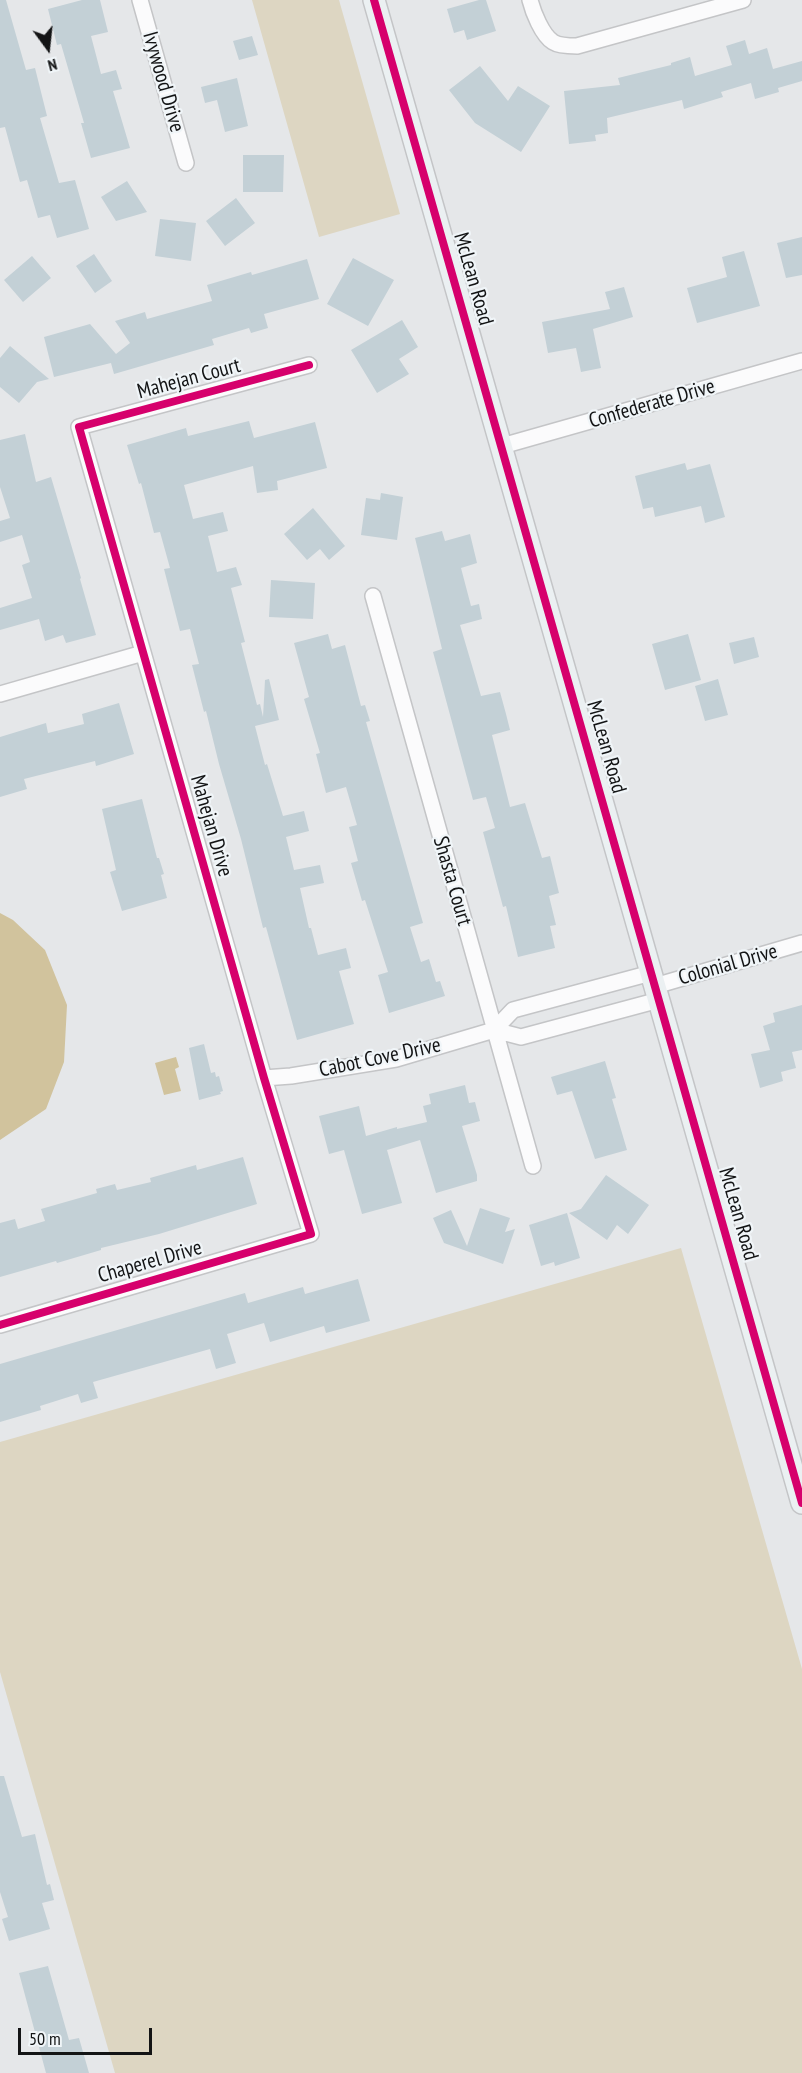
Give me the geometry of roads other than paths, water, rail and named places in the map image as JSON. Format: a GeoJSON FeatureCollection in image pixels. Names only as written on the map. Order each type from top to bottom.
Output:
{"type":"FeatureCollection","features":[{"type":"Feature","properties":{"kind":"street","name":"Ivywood Drive"},"geometry":{"type":"LineString","coordinates":[[140,0],[186,163]]}},
{"type":"Feature","properties":{"kind":"street","name":"McLean Road"},"geometry":{"type":"LineString","coordinates":[[374,0],[802,1503]]}},
{"type":"Feature","properties":{"kind":"street"},"geometry":{"type":"LineString","coordinates":[[530,0],[534,16],[553,42],[577,46],[743,0]]}},
{"type":"Feature","properties":{"kind":"street","name":"Confederate Drive"},"geometry":{"type":"LineString","coordinates":[[502,446],[802,362]]}},
{"type":"Feature","properties":{"kind":"street","name":"Mahejan Court"},"geometry":{"type":"LineString","coordinates":[[79,427],[309,365]]}},
{"type":"Feature","properties":{"kind":"street","name":"Mahejan Drive"},"geometry":{"type":"LineString","coordinates":[[79,427],[264,1078],[311,1234]]}},
{"type":"Feature","properties":{"kind":"street","name":"Shasta Court"},"geometry":{"type":"LineString","coordinates":[[373,596],[533,1166]]}},
{"type":"Feature","properties":{"kind":"street"},"geometry":{"type":"LineString","coordinates":[[0,694],[143,653]]}},
{"type":"Feature","properties":{"kind":"street","name":"Colonial Drive"},"geometry":{"type":"LineString","coordinates":[[655,986],[802,943]]}},
{"type":"Feature","properties":{"kind":"street","name":"Cabot Cove Drive"},"geometry":{"type":"LineString","coordinates":[[264,1078],[291,1076],[396,1059],[494,1030],[513,1010],[655,986]]}},
{"type":"Feature","properties":{"kind":"street","name":"Cabot Cove Drive"},"geometry":{"type":"LineString","coordinates":[[494,1030],[521,1037],[655,986]]}},
{"type":"Feature","properties":{"kind":"street","name":"Chaperel Drive"},"geometry":{"type":"LineString","coordinates":[[0,1325],[311,1234]]}}]}
